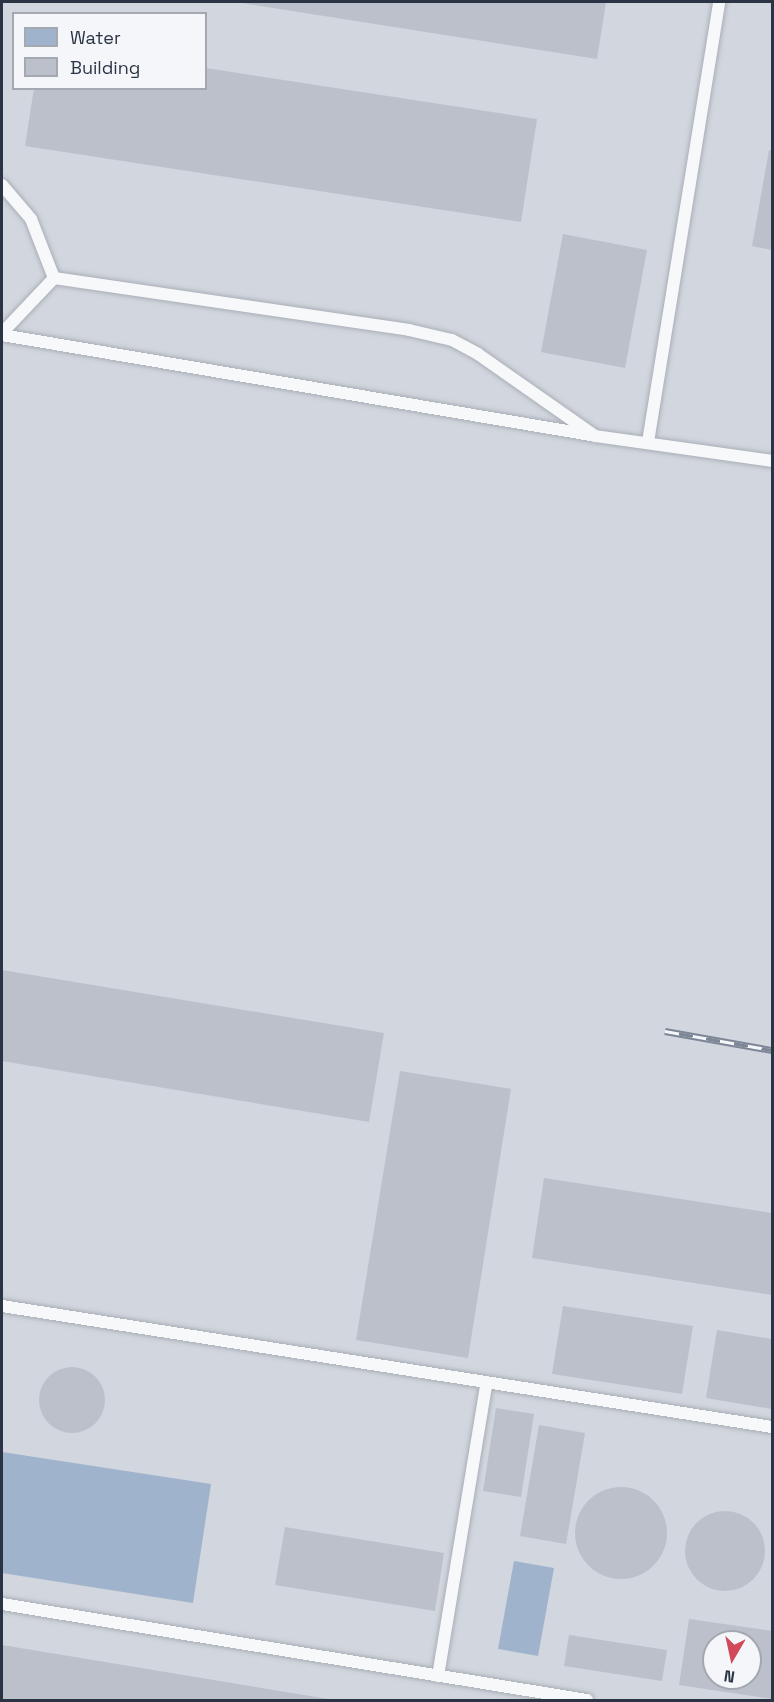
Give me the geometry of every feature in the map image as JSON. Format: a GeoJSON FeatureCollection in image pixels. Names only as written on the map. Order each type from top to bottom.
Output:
{"type":"FeatureCollection","features":[{"type":"Feature","properties":{"kind":"lane"},"geometry":{"type":"LineString","coordinates":[[648,442],[719,2]]}},
{"type":"Feature","properties":{"kind":"lane"},"geometry":{"type":"LineString","coordinates":[[2,185],[31,219],[54,278]]}},
{"type":"Feature","properties":{"kind":"lane"},"geometry":{"type":"LineString","coordinates":[[54,278],[452,340],[595,436]]}},
{"type":"Feature","properties":{"kind":"lane"},"geometry":{"type":"LineString","coordinates":[[2,334],[54,278]]}},
{"type":"Feature","properties":{"kind":"lane"},"geometry":{"type":"LineString","coordinates":[[2,334],[595,436],[772,461]]}},
{"type":"Feature","properties":{"kind":"lane"},"geometry":{"type":"LineString","coordinates":[[2,1306],[486,1384],[772,1427]]}},
{"type":"Feature","properties":{"kind":"lane"},"geometry":{"type":"LineString","coordinates":[[438,1676],[486,1384]]}},
{"type":"Feature","properties":{"kind":"lane"},"geometry":{"type":"LineString","coordinates":[[2,1605],[587,1701]]}},
{"type":"Feature","properties":{"kind":"shaded area"},"geometry":{"type":"Polygon","coordinates":[[[2,2],[772,2],[772,1700],[2,1700],[2,2]]]}},
{"type":"Feature","properties":{"kind":"water"},"geometry":{"type":"Polygon","coordinates":[[[2,1452],[211,1484],[193,1603],[2,1573],[2,1452]]]}},
{"type":"Feature","properties":{"kind":"water"},"geometry":{"type":"Polygon","coordinates":[[[514,1561],[554,1568],[538,1656],[498,1649],[514,1561]]]}},
{"type":"Feature","properties":{"kind":"building"},"geometry":{"type":"Polygon","coordinates":[[[235,2],[606,2],[597,59],[235,2]]]}},
{"type":"Feature","properties":{"kind":"building"},"geometry":{"type":"Polygon","coordinates":[[[207,68],[537,119],[521,222],[25,146],[34,90],[207,90],[207,68]]]}},
{"type":"Feature","properties":{"kind":"building"},"geometry":{"type":"Polygon","coordinates":[[[769,150],[772,151],[772,250],[752,246],[769,150]]]}},
{"type":"Feature","properties":{"kind":"building"},"geometry":{"type":"Polygon","coordinates":[[[563,234],[647,250],[625,368],[541,352],[563,234]]]}},
{"type":"Feature","properties":{"kind":"building"},"geometry":{"type":"Polygon","coordinates":[[[2,970],[384,1033],[369,1122],[2,1061],[2,970]]]}},
{"type":"Feature","properties":{"kind":"building"},"geometry":{"type":"Polygon","coordinates":[[[400,1071],[511,1089],[468,1358],[356,1340],[400,1071]]]}},
{"type":"Feature","properties":{"kind":"building"},"geometry":{"type":"Polygon","coordinates":[[[544,1178],[772,1213],[772,1295],[532,1258],[544,1178]]]}},
{"type":"Feature","properties":{"kind":"building"},"geometry":{"type":"Polygon","coordinates":[[[563,1306],[693,1326],[682,1394],[552,1374],[563,1306]]]}},
{"type":"Feature","properties":{"kind":"building"},"geometry":{"type":"Polygon","coordinates":[[[717,1330],[772,1339],[772,1409],[706,1398],[717,1330]]]}},
{"type":"Feature","properties":{"kind":"building"},"geometry":{"type":"Polygon","coordinates":[[[72,1367],[85,1370],[95,1377],[102,1387],[105,1400],[102,1413],[95,1423],[85,1430],[72,1433],[59,1430],[49,1423],[42,1413],[39,1400],[42,1387],[49,1377],[59,1370],[72,1367]]]}},
{"type":"Feature","properties":{"kind":"building"},"geometry":{"type":"Polygon","coordinates":[[[496,1408],[534,1414],[521,1497],[483,1491],[496,1408]]]}},
{"type":"Feature","properties":{"kind":"building"},"geometry":{"type":"Polygon","coordinates":[[[539,1425],[585,1433],[566,1544],[520,1536],[539,1425]]]}},
{"type":"Feature","properties":{"kind":"building"},"geometry":{"type":"Polygon","coordinates":[[[621,1487],[639,1490],[654,1500],[664,1515],[667,1533],[664,1551],[654,1566],[639,1576],[621,1579],[603,1576],[588,1566],[578,1551],[575,1533],[578,1515],[588,1500],[603,1490],[621,1487]]]}},
{"type":"Feature","properties":{"kind":"building"},"geometry":{"type":"Polygon","coordinates":[[[717,1511],[733,1511],[754,1522],[765,1543],[765,1559],[754,1580],[733,1591],[717,1591],[703,1585],[691,1573],[685,1559],[685,1543],[691,1529],[703,1517],[717,1511]]]}},
{"type":"Feature","properties":{"kind":"building"},"geometry":{"type":"Polygon","coordinates":[[[285,1527],[444,1553],[435,1611],[275,1585],[285,1527]]]}},
{"type":"Feature","properties":{"kind":"building"},"geometry":{"type":"Polygon","coordinates":[[[689,1619],[772,1631],[772,1699],[712,1690],[762,1690],[762,1630],[702,1630],[702,1688],[679,1685],[689,1619]]]}},
{"type":"Feature","properties":{"kind":"building"},"geometry":{"type":"Polygon","coordinates":[[[569,1635],[667,1650],[662,1681],[564,1666],[569,1635]]]}},
{"type":"Feature","properties":{"kind":"building"},"geometry":{"type":"Polygon","coordinates":[[[2,1645],[328,1699],[328,1700],[2,1700],[2,1645]]]}},
{"type":"Feature","properties":{"kind":"railway"},"geometry":{"type":"LineString","coordinates":[[665,1031],[772,1050]]}}]}
